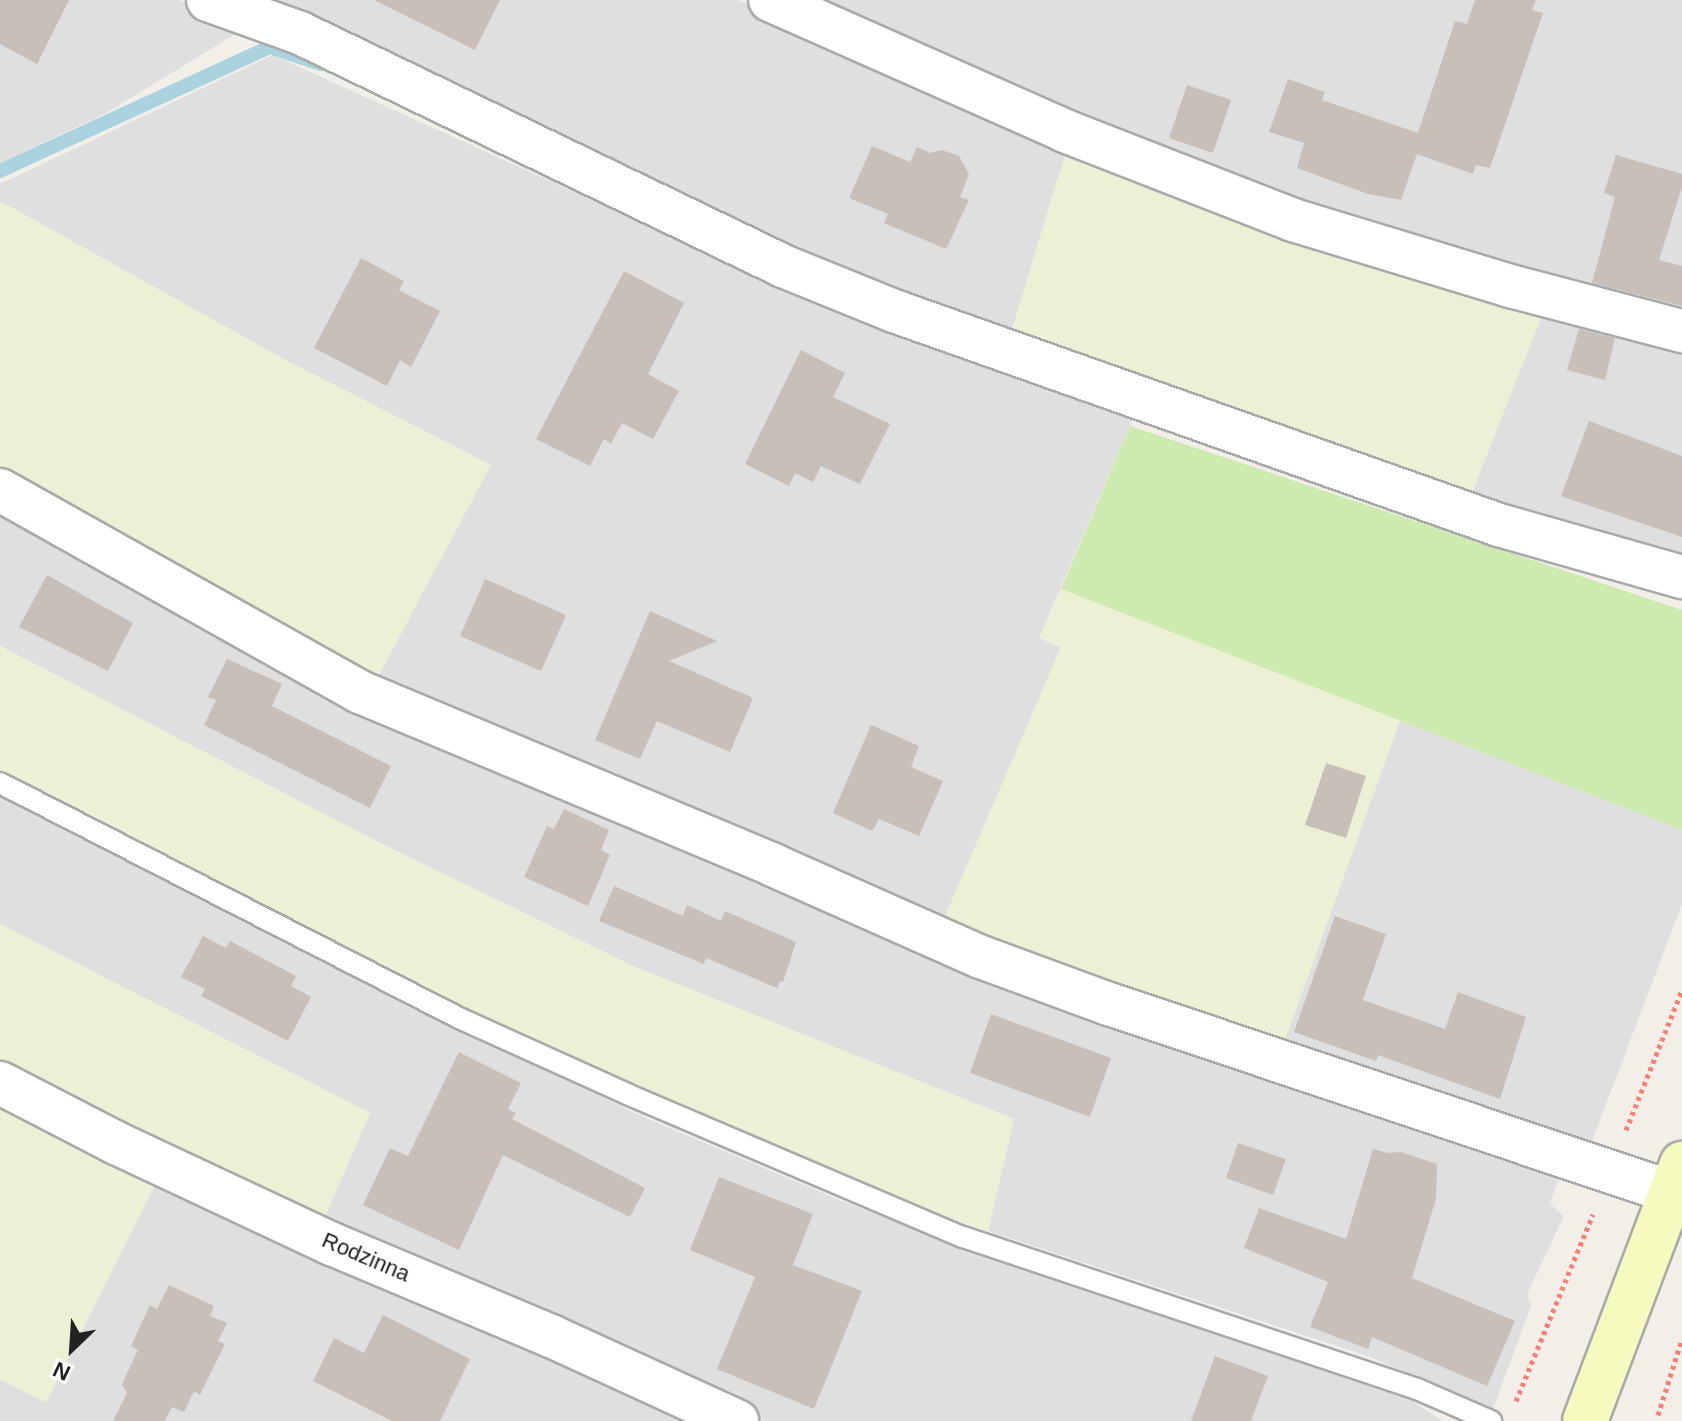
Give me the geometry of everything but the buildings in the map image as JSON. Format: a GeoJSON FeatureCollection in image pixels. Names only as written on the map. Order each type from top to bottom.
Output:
{"type":"FeatureCollection","features":[{"type":"Feature","properties":{"kind":"main road"},"geometry":{"type":"LineString","coordinates":[[1585,1421],[1678,1183]]}},
{"type":"Feature","properties":{"kind":"street"},"geometry":{"type":"LineString","coordinates":[[208,0],[300,33],[783,266],[894,311],[1499,525],[1682,577]]}},
{"type":"Feature","properties":{"kind":"street"},"geometry":{"type":"LineString","coordinates":[[770,0],[1065,131],[1293,220],[1510,286],[1682,331]]}},
{"type":"Feature","properties":{"kind":"street"},"geometry":{"type":"LineString","coordinates":[[0,490],[360,692],[773,865],[981,957],[1125,1009],[1678,1183]]}},
{"type":"Feature","properties":{"kind":"street","name":"Rodzinna"},"geometry":{"type":"LineString","coordinates":[[0,1083],[116,1143],[320,1238],[551,1336],[737,1421]]}},
{"type":"Feature","properties":{"kind":"lane"},"geometry":{"type":"LineString","coordinates":[[0,783],[459,1018],[627,1094],[963,1237],[1417,1389],[1491,1421]]}},
{"type":"Feature","properties":{"kind":"path"},"geometry":{"type":"LineString","coordinates":[[1658,1415],[1682,1339]]}},
{"type":"Feature","properties":{"kind":"shaded area"},"geometry":{"type":"Polygon","coordinates":[[[0,0],[179,0],[247,27],[106,113],[0,163],[0,0]]]}},
{"type":"Feature","properties":{"kind":"shaded area"},"geometry":{"type":"Polygon","coordinates":[[[273,0],[737,0],[1071,136],[1010,336],[860,281],[273,0]]]}},
{"type":"Feature","properties":{"kind":"shaded area"},"geometry":{"type":"Polygon","coordinates":[[[794,0],[1682,0],[1682,316],[1329,215],[794,0]]]}},
{"type":"Feature","properties":{"kind":"shaded area"},"geometry":{"type":"Polygon","coordinates":[[[273,55],[825,306],[1134,416],[1039,638],[1061,647],[941,926],[374,684],[490,465],[278,356],[0,201],[0,184],[273,55]]]}},
{"type":"Feature","properties":{"kind":"shaded area"},"geometry":{"type":"Polygon","coordinates":[[[1544,310],[1682,343],[1682,561],[1469,500],[1544,310]]]}},
{"type":"Feature","properties":{"kind":"shaded area"},"geometry":{"type":"Polygon","coordinates":[[[0,508],[364,703],[1562,1167],[1550,1204],[1564,1216],[1527,1294],[1531,1306],[1493,1409],[1370,1357],[988,1231],[1014,1119],[635,967],[382,844],[0,646],[0,508]]]}},
{"type":"Feature","properties":{"kind":"shaded area"},"geometry":{"type":"Polygon","coordinates":[[[1400,720],[1682,830],[1682,904],[1591,1144],[1281,1051],[1400,720]]]}},
{"type":"Feature","properties":{"kind":"shaded area"},"geometry":{"type":"Polygon","coordinates":[[[0,795],[632,1112],[837,1199],[983,1255],[1407,1398],[1443,1421],[765,1421],[320,1228],[370,1113],[0,924],[0,795]]]}},
{"type":"Feature","properties":{"kind":"shaded area"},"geometry":{"type":"Polygon","coordinates":[[[159,1177],[716,1421],[0,1421],[0,1379],[46,1402],[159,1177]]]}},
{"type":"Feature","properties":{"kind":"green space"},"geometry":{"type":"Polygon","coordinates":[[[1071,136],[1544,310],[1469,500],[1010,336],[1071,136]]]}},
{"type":"Feature","properties":{"kind":"green space"},"geometry":{"type":"Polygon","coordinates":[[[0,201],[278,356],[491,465],[374,684],[0,480],[0,201]]]}},
{"type":"Feature","properties":{"kind":"green space"},"geometry":{"type":"Polygon","coordinates":[[[1130,426],[1682,610],[1682,830],[1061,589],[1130,426]]]}},
{"type":"Feature","properties":{"kind":"green space"},"geometry":{"type":"Polygon","coordinates":[[[1061,589],[1400,720],[1281,1051],[941,926],[1061,647],[1039,638],[1061,589]]]}},
{"type":"Feature","properties":{"kind":"green space"},"geometry":{"type":"Polygon","coordinates":[[[0,646],[382,844],[635,967],[1014,1119],[988,1231],[857,1183],[632,1089],[310,933],[0,775],[0,646]]]}},
{"type":"Feature","properties":{"kind":"green space"},"geometry":{"type":"Polygon","coordinates":[[[0,924],[370,1113],[320,1228],[0,1071],[0,924]]]}},
{"type":"Feature","properties":{"kind":"green space"},"geometry":{"type":"Polygon","coordinates":[[[0,1096],[159,1177],[46,1402],[0,1379],[0,1096]]]}},
{"type":"Feature","properties":{"kind":"waterway"},"geometry":{"type":"LineString","coordinates":[[0,171],[270,47],[321,64]]}}]}
